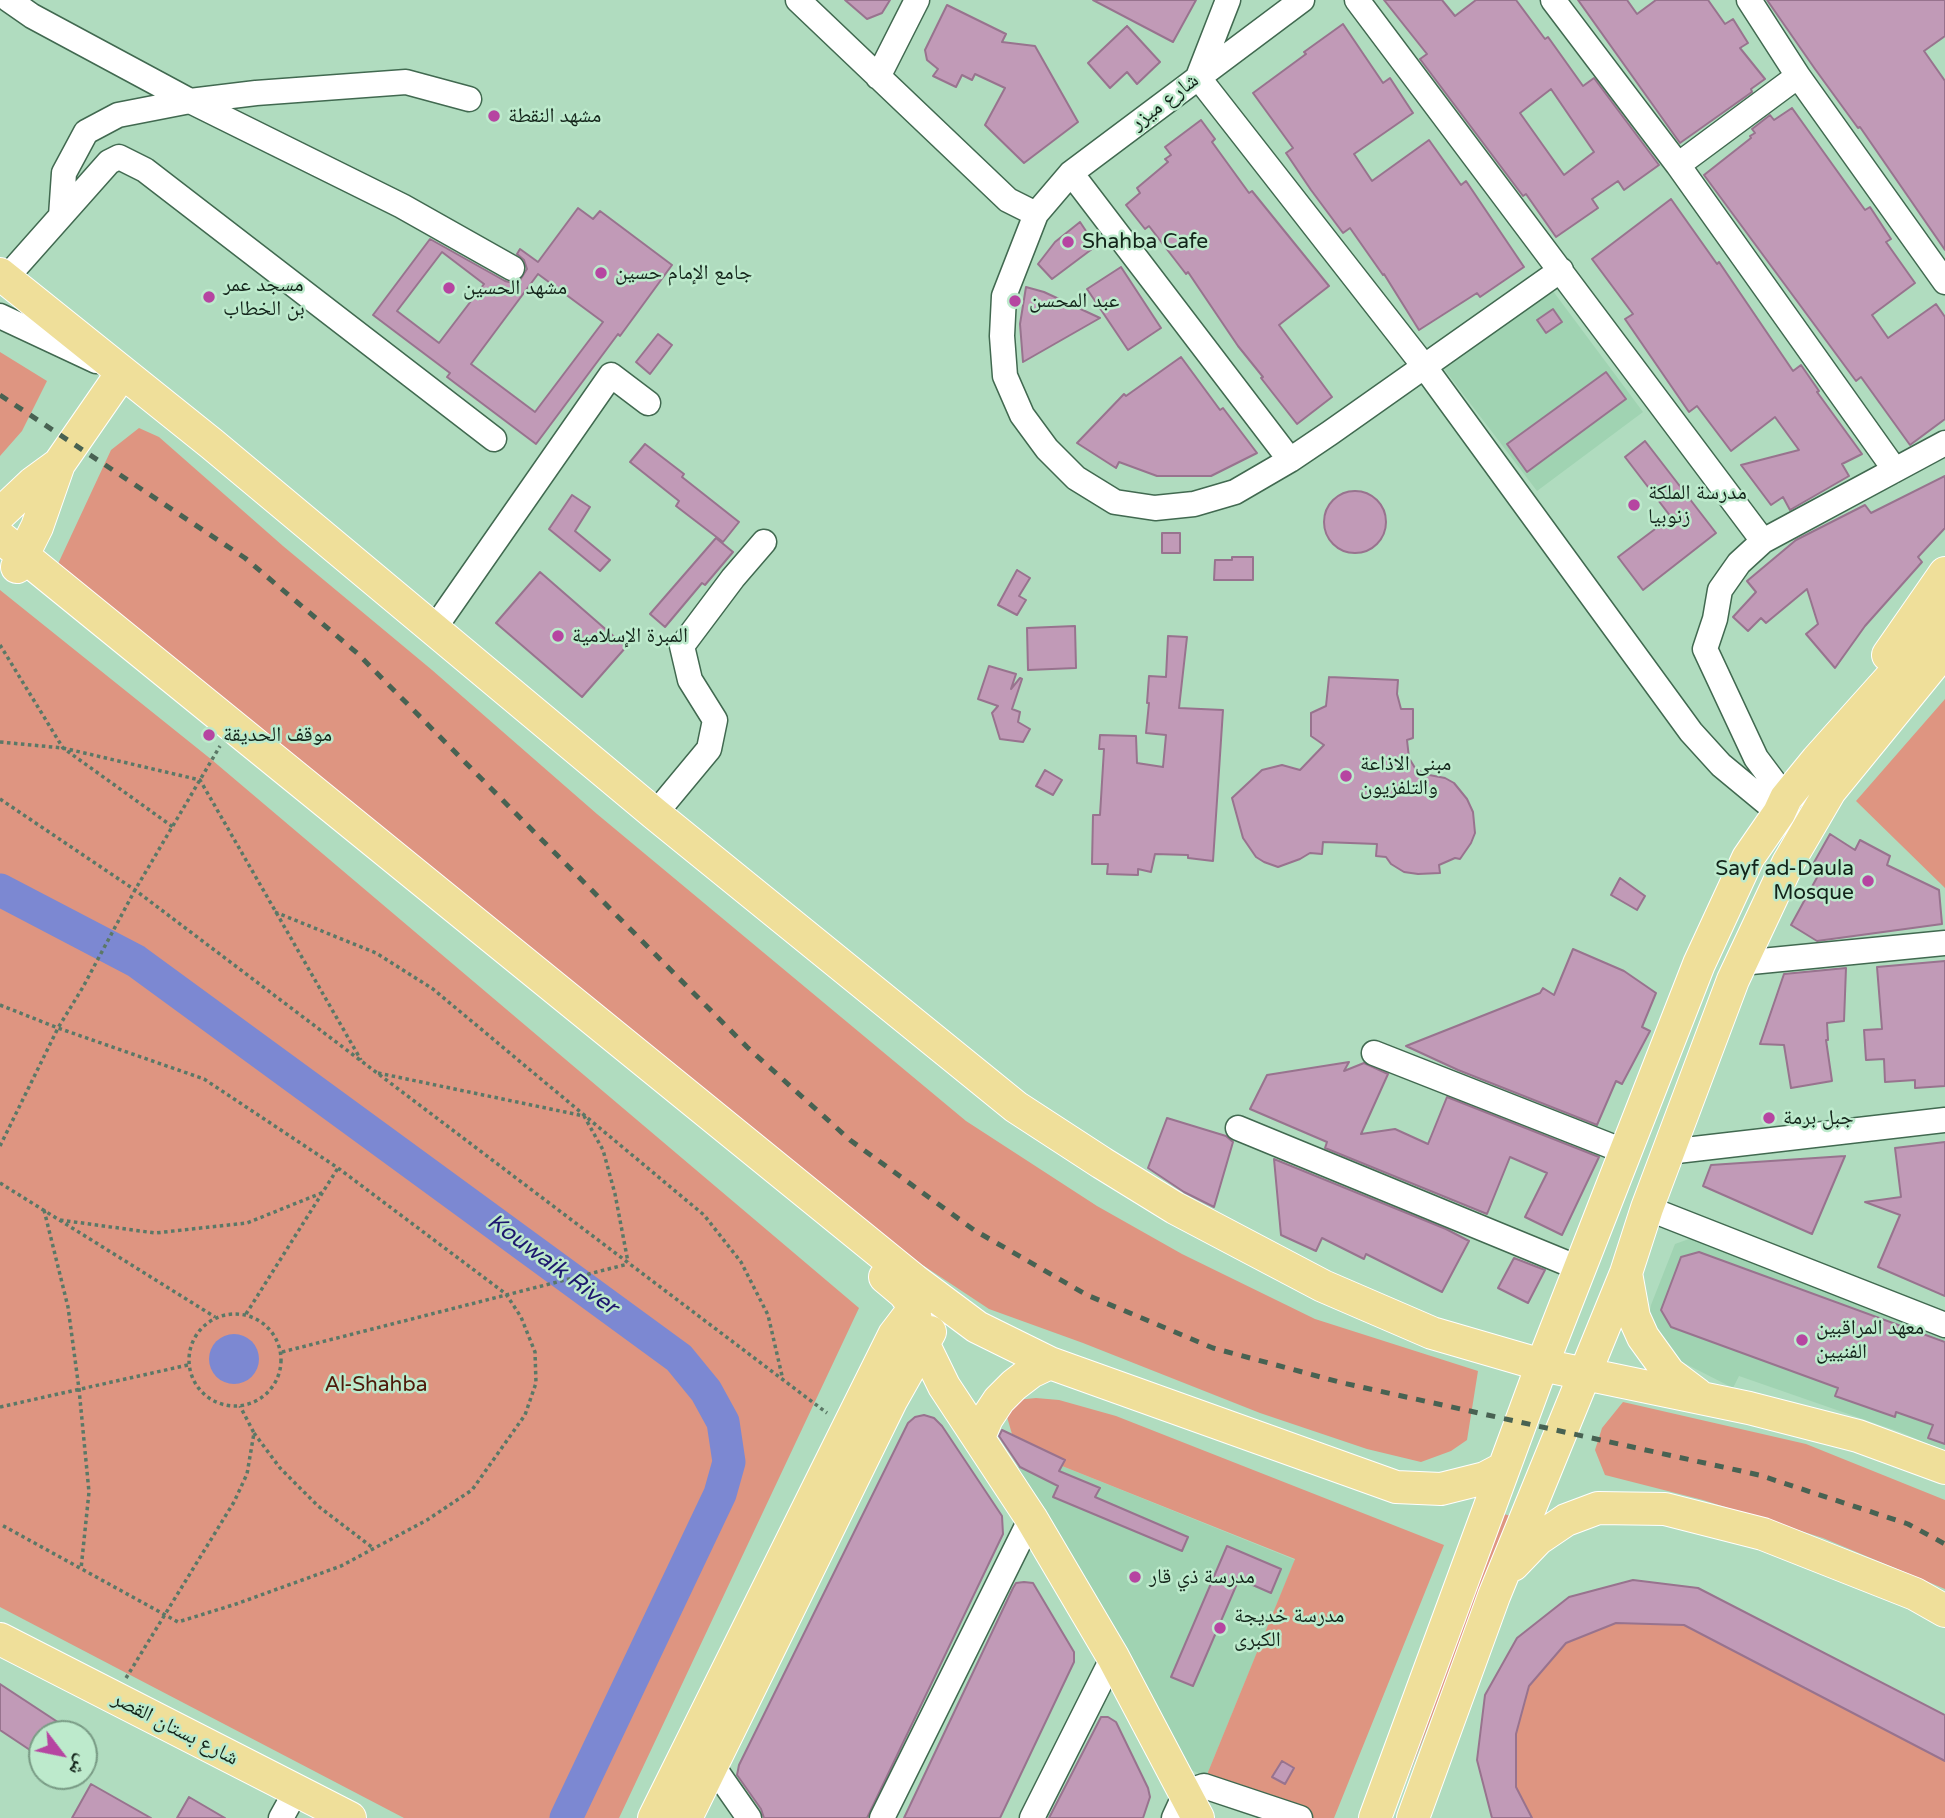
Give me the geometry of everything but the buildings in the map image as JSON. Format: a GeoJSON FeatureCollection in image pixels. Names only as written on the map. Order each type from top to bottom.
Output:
{"type":"FeatureCollection","features":[{"type":"Feature","properties":{"kind":"main road"},"geometry":{"type":"LineString","coordinates":[[3,276],[212,444],[655,814],[1016,1107],[1113,1170],[1175,1208],[1323,1286],[1433,1333],[1542,1366],[1749,1408],[1858,1436],[1945,1468]]}},
{"type":"Feature","properties":{"kind":"main road"},"geometry":{"type":"LineString","coordinates":[[10,554],[41,516],[58,464],[122,373]]}},
{"type":"Feature","properties":{"kind":"main road"},"geometry":{"type":"LineString","coordinates":[[0,514],[58,464]]}},
{"type":"Feature","properties":{"kind":"main road"},"geometry":{"type":"LineString","coordinates":[[10,554],[226,737],[897,1287],[928,1300],[1050,1363],[1396,1487],[1441,1489],[1485,1478],[1504,1468]]}},
{"type":"Feature","properties":{"kind":"main road"},"geometry":{"type":"LineString","coordinates":[[10,554],[928,1300]]}},
{"type":"Feature","properties":{"kind":"main road"},"geometry":{"type":"LineString","coordinates":[[1375,1818],[1542,1366],[1699,964],[1748,858],[1945,573]]}},
{"type":"Feature","properties":{"kind":"main road"},"geometry":{"type":"LineString","coordinates":[[1817,760],[1945,617]]}},
{"type":"Feature","properties":{"kind":"main road"},"geometry":{"type":"LineString","coordinates":[[1413,1818],[1494,1597],[1626,1273],[1647,1208],[1741,963],[1788,863],[1830,791],[1945,650]]}},
{"type":"Feature","properties":{"kind":"main road"},"geometry":{"type":"LineString","coordinates":[[1830,791],[1945,683]]}},
{"type":"Feature","properties":{"kind":"main road"},"geometry":{"type":"LineString","coordinates":[[1626,1273],[1634,1317],[1649,1346],[1669,1373],[1704,1399]]}},
{"type":"Feature","properties":{"kind":"main road"},"geometry":{"type":"LineString","coordinates":[[686,1818],[901,1383],[924,1345],[928,1300]]}},
{"type":"Feature","properties":{"kind":"main road"},"geometry":{"type":"LineString","coordinates":[[654,1818],[894,1335],[928,1300]]}},
{"type":"Feature","properties":{"kind":"main road"},"geometry":{"type":"LineString","coordinates":[[924,1345],[944,1386],[1031,1518],[1113,1657],[1186,1809]]}},
{"type":"Feature","properties":{"kind":"main road"},"geometry":{"type":"LineString","coordinates":[[978,1437],[987,1418],[1006,1392],[1031,1372],[1050,1363]]}},
{"type":"Feature","properties":{"kind":"main road"},"geometry":{"type":"LineString","coordinates":[[901,1383],[918,1378],[937,1381],[944,1386]]}},
{"type":"Feature","properties":{"kind":"main road"},"geometry":{"type":"LineString","coordinates":[[1494,1597],[1514,1563],[1538,1539],[1566,1520],[1598,1508],[1665,1509],[1763,1534],[1914,1594],[1945,1611]]}},
{"type":"Feature","properties":{"kind":"main road","name":"شارع بستان القصر"},"geometry":{"type":"LineString","coordinates":[[0,1639],[349,1818]]}},
{"type":"Feature","properties":{"kind":"street"},"geometry":{"type":"LineString","coordinates":[[9,0],[32,16],[190,101],[402,206],[512,268]]}},
{"type":"Feature","properties":{"kind":"street"},"geometry":{"type":"LineString","coordinates":[[798,0],[1008,200],[1035,214],[1004,296],[1002,336],[1005,376],[1023,415],[1047,449],[1076,478],[1115,502],[1155,508],[1194,504],[1235,492],[1290,460],[1561,270]]}},
{"type":"Feature","properties":{"kind":"street"},"geometry":{"type":"LineString","coordinates":[[878,77],[917,0]]}},
{"type":"Feature","properties":{"kind":"street"},"geometry":{"type":"LineString","coordinates":[[1228,0],[1198,77],[1424,366],[1691,732],[1720,765],[1783,806]]}},
{"type":"Feature","properties":{"kind":"street","name":"شارع ميزر"},"geometry":{"type":"LineString","coordinates":[[1035,214],[1072,173],[1302,0]]}},
{"type":"Feature","properties":{"kind":"street"},"geometry":{"type":"LineString","coordinates":[[1357,0],[1763,541]]}},
{"type":"Feature","properties":{"kind":"street"},"geometry":{"type":"LineString","coordinates":[[1553,0],[1678,165],[1895,470]]}},
{"type":"Feature","properties":{"kind":"street"},"geometry":{"type":"LineString","coordinates":[[1749,0],[1798,76],[1945,282]]}},
{"type":"Feature","properties":{"kind":"street"},"geometry":{"type":"LineString","coordinates":[[1678,165],[1798,76]]}},
{"type":"Feature","properties":{"kind":"street"},"geometry":{"type":"LineString","coordinates":[[61,216],[64,173],[86,132],[118,115],[190,101],[256,93],[406,82],[469,99]]}},
{"type":"Feature","properties":{"kind":"street"},"geometry":{"type":"LineString","coordinates":[[3,276],[109,162],[120,157],[145,170],[494,439]]}},
{"type":"Feature","properties":{"kind":"street"},"geometry":{"type":"LineString","coordinates":[[1072,173],[1290,460]]}},
{"type":"Feature","properties":{"kind":"street"},"geometry":{"type":"LineString","coordinates":[[0,316],[122,373]]}},
{"type":"Feature","properties":{"kind":"street"},"geometry":{"type":"LineString","coordinates":[[434,629],[611,375],[648,403]]}},
{"type":"Feature","properties":{"kind":"street"},"geometry":{"type":"LineString","coordinates":[[1783,806],[1756,758],[1705,649],[1715,619],[1720,590],[1739,563],[1763,541],[1945,443]]}},
{"type":"Feature","properties":{"kind":"street"},"geometry":{"type":"LineString","coordinates":[[655,814],[709,749],[715,720],[690,680],[682,646],[764,542]]}},
{"type":"Feature","properties":{"kind":"street"},"geometry":{"type":"LineString","coordinates":[[1741,963],[1945,943]]}},
{"type":"Feature","properties":{"kind":"street"},"geometry":{"type":"LineString","coordinates":[[1374,1053],[1626,1152]]}},
{"type":"Feature","properties":{"kind":"street"},"geometry":{"type":"LineString","coordinates":[[1668,1152],[1945,1120]]}},
{"type":"Feature","properties":{"kind":"street"},"geometry":{"type":"LineString","coordinates":[[1238,1128],[1581,1269]]}},
{"type":"Feature","properties":{"kind":"street"},"geometry":{"type":"LineString","coordinates":[[1647,1208],[1945,1325]]}},
{"type":"Feature","properties":{"kind":"street"},"geometry":{"type":"LineString","coordinates":[[882,1818],[1031,1518]]}},
{"type":"Feature","properties":{"kind":"street"},"geometry":{"type":"LineString","coordinates":[[1032,1818],[1113,1657]]}},
{"type":"Feature","properties":{"kind":"street"},"geometry":{"type":"LineString","coordinates":[[712,1765],[749,1818]]}},
{"type":"Feature","properties":{"kind":"street"},"geometry":{"type":"LineString","coordinates":[[1186,1809],[1204,1786],[1300,1818]]}},
{"type":"Feature","properties":{"kind":"street"},"geometry":{"type":"LineString","coordinates":[[281,1818],[296,1791]]}},
{"type":"Feature","properties":{"kind":"path"},"geometry":{"type":"LineString","coordinates":[[0,645],[63,748],[173,827]]}},
{"type":"Feature","properties":{"kind":"path"},"geometry":{"type":"LineString","coordinates":[[0,1146],[58,1028],[135,890],[226,737]]}},
{"type":"Feature","properties":{"kind":"path"},"geometry":{"type":"LineString","coordinates":[[0,742],[63,748],[200,780],[362,1062]]}},
{"type":"Feature","properties":{"kind":"path"},"geometry":{"type":"LineString","coordinates":[[0,799],[135,890],[848,1428]]}},
{"type":"Feature","properties":{"kind":"path"},"geometry":{"type":"LineString","coordinates":[[275,912],[376,953],[433,989],[704,1215],[741,1262],[768,1315],[783,1380]]}},
{"type":"Feature","properties":{"kind":"path"},"geometry":{"type":"LineString","coordinates":[[0,1005],[204,1079],[338,1168],[506,1294],[521,1317],[535,1352],[536,1383],[525,1415],[472,1490],[427,1520],[341,1566],[178,1622],[0,1524]]}},
{"type":"Feature","properties":{"kind":"path"},"geometry":{"type":"LineString","coordinates":[[376,1073],[584,1116],[603,1150],[615,1194],[628,1264]]}},
{"type":"Feature","properties":{"kind":"path"},"geometry":{"type":"LineString","coordinates":[[246,1314],[338,1168]]}},
{"type":"Feature","properties":{"kind":"path"},"geometry":{"type":"LineString","coordinates":[[0,1182],[216,1317]]}},
{"type":"Feature","properties":{"kind":"path"},"geometry":{"type":"LineString","coordinates":[[60,1220],[155,1233],[247,1223],[324,1192]]}},
{"type":"Feature","properties":{"kind":"path"},"geometry":{"type":"LineString","coordinates":[[44,1210],[68,1307],[79,1389],[89,1492],[81,1569]]}},
{"type":"Feature","properties":{"kind":"path"},"geometry":{"type":"LineString","coordinates":[[282,1352],[628,1264]]}},
{"type":"Feature","properties":{"kind":"path"},"geometry":{"type":"LineString","coordinates":[[231,1313],[246,1314],[260,1320],[271,1330],[282,1352],[280,1372],[274,1385],[253,1403],[240,1406],[219,1403],[200,1391],[192,1379],[188,1365],[189,1350],[194,1336],[216,1317],[231,1313]]}},
{"type":"Feature","properties":{"kind":"path"},"geometry":{"type":"LineString","coordinates":[[0,1407],[188,1365]]}},
{"type":"Feature","properties":{"kind":"path"},"geometry":{"type":"LineString","coordinates":[[240,1406],[254,1433],[280,1468],[318,1506],[374,1549]]}},
{"type":"Feature","properties":{"kind":"path"},"geometry":{"type":"LineString","coordinates":[[114,1698],[234,1502],[247,1474],[254,1433]]}},
{"type":"Feature","properties":{"kind":"shaded area"},"geometry":{"type":"Polygon","coordinates":[[[1550,287],[1643,412],[1537,491],[1441,365],[1550,287]]]}},
{"type":"Feature","properties":{"kind":"shaded area","name":"معهد المراقبين الفنيين"},"geometry":{"type":"Polygon","coordinates":[[[1700,1235],[1945,1335],[1945,1451],[1900,1432],[1739,1376],[1733,1388],[1676,1359],[1648,1319],[1675,1244],[1700,1235]]]}},
{"type":"Feature","properties":{"kind":"shaded area"},"geometry":{"type":"Polygon","coordinates":[[[1017,1466],[1053,1483],[1062,1466],[1295,1560],[1206,1777],[1183,1766],[1010,1472],[1017,1466]]]}},
{"type":"Feature","properties":{"kind":"green space"},"geometry":{"type":"Polygon","coordinates":[[[0,352],[47,381],[22,431],[0,456],[0,352]]]}},
{"type":"Feature","properties":{"kind":"green space"},"geometry":{"type":"Polygon","coordinates":[[[139,428],[159,437],[597,814],[966,1121],[1097,1206],[1182,1254],[1315,1319],[1478,1371],[1467,1440],[1451,1451],[1421,1462],[1367,1449],[1260,1413],[989,1309],[921,1264],[768,1145],[57,566],[111,450],[139,428]]]}},
{"type":"Feature","properties":{"kind":"green space","name":"Al-Shahba"},"geometry":{"type":"Polygon","coordinates":[[[0,590],[212,760],[859,1308],[619,1818],[404,1818],[0,1607],[0,590]]]}},
{"type":"Feature","properties":{"kind":"green space"},"geometry":{"type":"Polygon","coordinates":[[[1945,699],[1945,888],[1856,801],[1945,699]]]}},
{"type":"Feature","properties":{"kind":"green space"},"geometry":{"type":"Polygon","coordinates":[[[1016,1400],[1059,1400],[1116,1416],[1444,1545],[1334,1818],[1306,1818],[1206,1777],[1295,1559],[1062,1466],[1064,1460],[1012,1434],[1007,1417],[1016,1400]]]}},
{"type":"Feature","properties":{"kind":"green space"},"geometry":{"type":"Polygon","coordinates":[[[1623,1402],[1806,1444],[1945,1500],[1945,1589],[1823,1538],[1703,1500],[1605,1475],[1595,1450],[1602,1428],[1623,1402]]]}},
{"type":"Feature","properties":{"kind":"green space"},"geometry":{"type":"Polygon","coordinates":[[[1500,1513],[1511,1516],[1392,1818],[1383,1818],[1500,1513]]]}},
{"type":"Feature","properties":{"kind":"green space"},"geometry":{"type":"Polygon","coordinates":[[[1633,1580],[1698,1588],[1945,1715],[1945,1818],[1492,1818],[1477,1760],[1485,1695],[1517,1638],[1569,1597],[1633,1580]]]}},
{"type":"Feature","properties":{"kind":"water"},"geometry":{"type":"Polygon","coordinates":[[[234,1334],[252,1341],[259,1359],[252,1377],[234,1384],[216,1377],[209,1359],[216,1341],[234,1334]]]}},
{"type":"Feature","properties":{"kind":"waterway","name":"Kouwaik River"},"geometry":{"type":"LineString","coordinates":[[0,890],[136,961],[679,1358],[706,1391],[723,1422],[729,1462],[720,1494],[566,1818]]}},
{"type":"Feature","properties":{"kind":"railway"},"geometry":{"type":"LineString","coordinates":[[0,395],[245,558],[357,653],[747,1047],[850,1140],[974,1230],[1087,1295],[1213,1348],[1343,1383],[1759,1475],[1908,1524],[1945,1544]]}},
{"type":"Feature","properties":{"kind":"place","name":"مشهد النقطة"},"geometry":{"type":"Point","coordinates":[494,116]}},
{"type":"Feature","properties":{"kind":"place","name":"Shahba Cafe"},"geometry":{"type":"Point","coordinates":[1068,242]}},
{"type":"Feature","properties":{"kind":"place","name":"جامع الإمام حسين"},"geometry":{"type":"Point","coordinates":[601,273]}},
{"type":"Feature","properties":{"kind":"place","name":"مشهد الحسين"},"geometry":{"type":"Point","coordinates":[449,288]}},
{"type":"Feature","properties":{"kind":"place","name":"مسجد عمر بن الخطاب"},"geometry":{"type":"Point","coordinates":[209,297]}},
{"type":"Feature","properties":{"kind":"place","name":"عبد المحسن"},"geometry":{"type":"Point","coordinates":[1015,301]}},
{"type":"Feature","properties":{"kind":"place","name":"مدرسة الملكة زنوبيا"},"geometry":{"type":"Point","coordinates":[1634,505]}},
{"type":"Feature","properties":{"kind":"place","name":"المبرة الإسلامية"},"geometry":{"type":"Point","coordinates":[558,636]}},
{"type":"Feature","properties":{"kind":"place","name":"موقف الحديقة"},"geometry":{"type":"Point","coordinates":[209,735]}},
{"type":"Feature","properties":{"kind":"place","name":"مبنى الاذاعة والتلفزيون"},"geometry":{"type":"Point","coordinates":[1346,776]}},
{"type":"Feature","properties":{"kind":"place","name":"Sayf ad-Daula Mosque"},"geometry":{"type":"Point","coordinates":[1868,881]}},
{"type":"Feature","properties":{"kind":"place","name":"جبل برمة"},"geometry":{"type":"Point","coordinates":[1769,1118]}},
{"type":"Feature","properties":{"kind":"place","name":"معهد المراقبين الفنيين"},"geometry":{"type":"Point","coordinates":[1802,1340]}},
{"type":"Feature","properties":{"kind":"place","name":"مدرسة ذي قار"},"geometry":{"type":"Point","coordinates":[1135,1577]}},
{"type":"Feature","properties":{"kind":"place","name":"مدرسة خديجة الكبرى"},"geometry":{"type":"Point","coordinates":[1220,1628]}}]}
